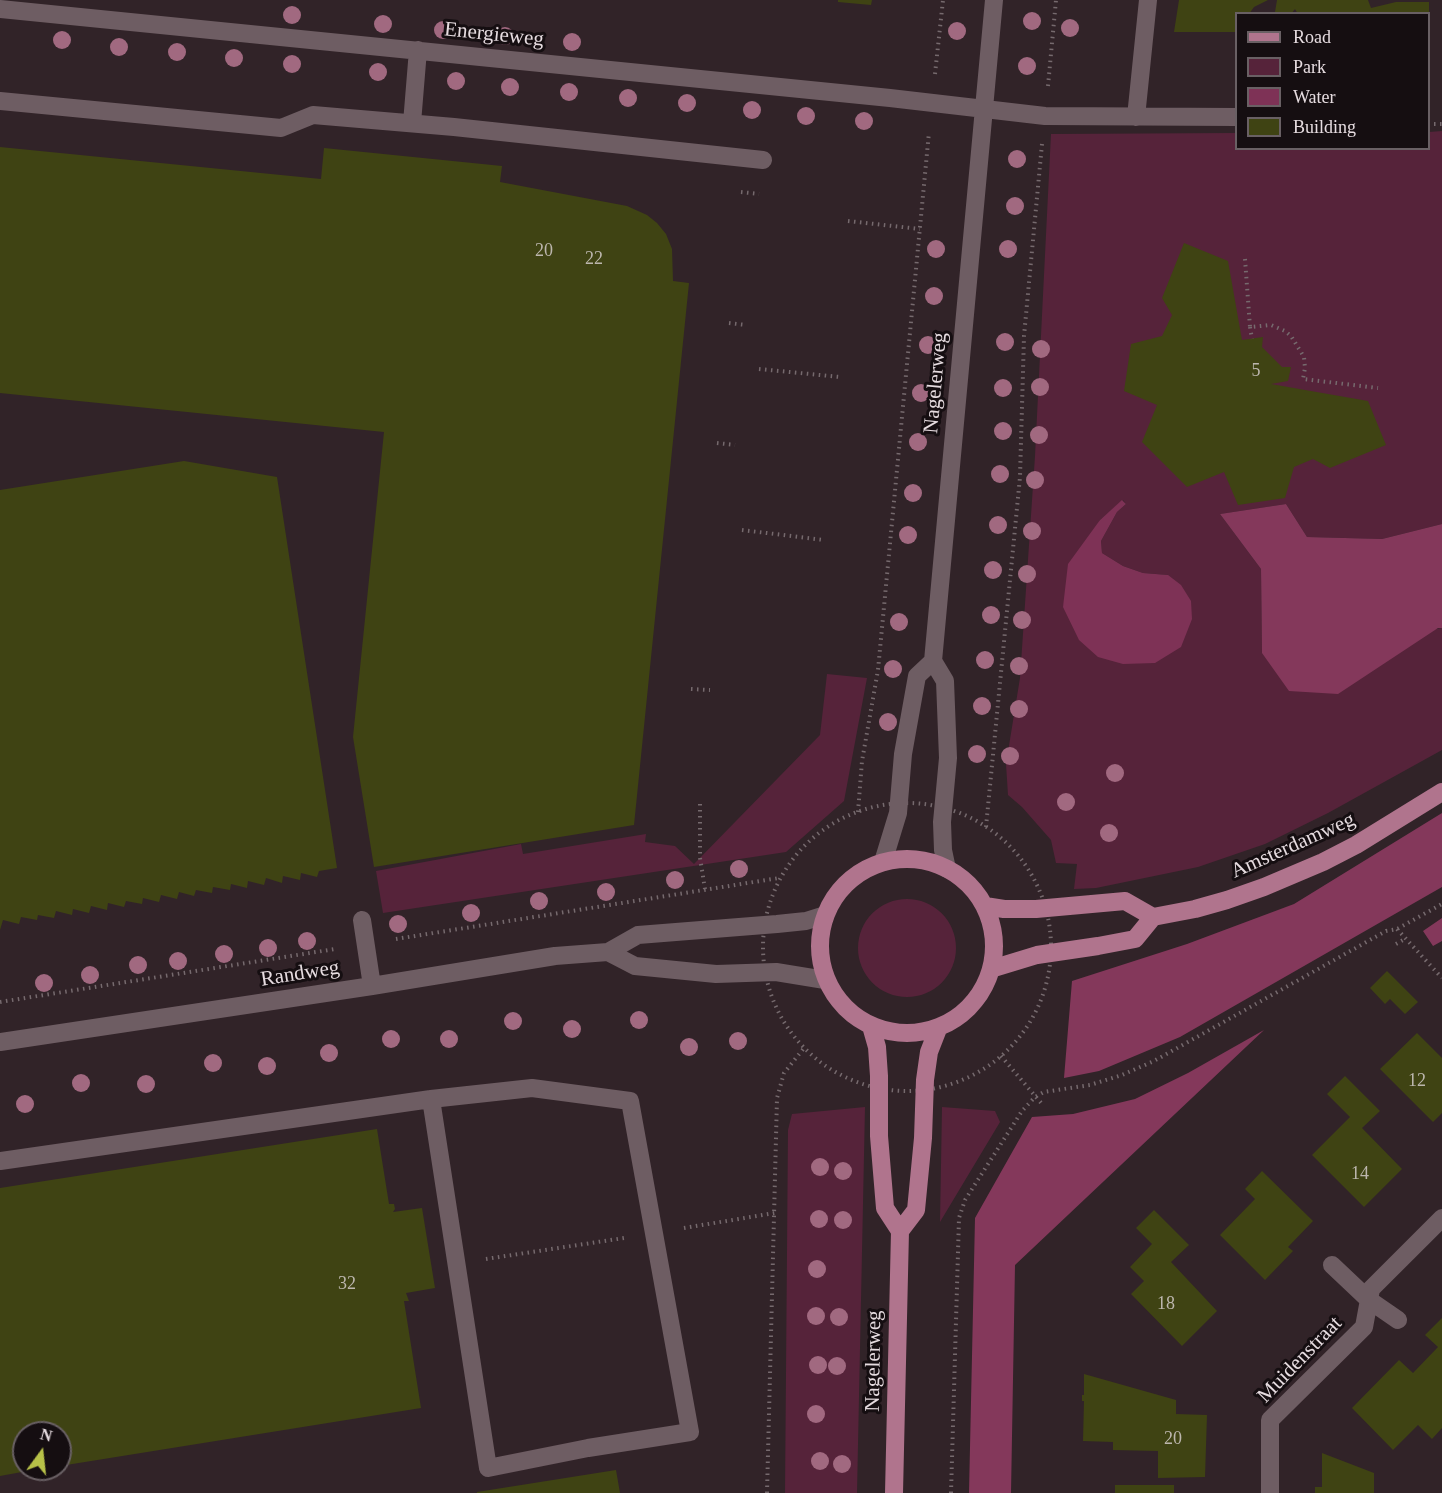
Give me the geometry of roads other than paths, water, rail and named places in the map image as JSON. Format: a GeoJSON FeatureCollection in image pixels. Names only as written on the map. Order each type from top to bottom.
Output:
{"type":"FeatureCollection","features":[{"type":"Feature","properties":{"kind":"main road","name":"Amsterdamweg"},"geometry":{"type":"LineString","coordinates":[[1153,917],[1227,900],[1292,876],[1356,845],[1442,792]]}},
{"type":"Feature","properties":{"kind":"main road"},"geometry":{"type":"LineString","coordinates":[[916,860],[932,862],[947,868],[968,885],[985,906],[994,937],[994,953],[984,988],[972,1005],[956,1019],[938,1029],[904,1035],[887,1032],[856,1018],[843,1008],[833,994],[825,980],[820,963],[820,930],[834,896],[848,881],[865,869],[883,862],[916,860]]}},
{"type":"Feature","properties":{"kind":"main road"},"geometry":{"type":"LineString","coordinates":[[985,906],[1004,909],[1036,909],[1125,901],[1153,917],[1135,939],[1037,954],[991,969]]}},
{"type":"Feature","properties":{"kind":"main road"},"geometry":{"type":"LineString","coordinates":[[871,1026],[877,1047],[879,1136],[885,1208],[900,1231],[916,1209],[923,1138],[925,1080],[929,1052],[938,1029]]}},
{"type":"Feature","properties":{"kind":"main road","name":"Nagelerweg"},"geometry":{"type":"LineString","coordinates":[[894,1493],[900,1231]]}},
{"type":"Feature","properties":{"kind":"street","name":"Nagelerweg"},"geometry":{"type":"LineString","coordinates":[[947,868],[943,850],[942,822],[948,758],[945,681],[933,661],[994,0]]}},
{"type":"Feature","properties":{"kind":"street"},"geometry":{"type":"LineString","coordinates":[[1136,117],[1148,0]]}},
{"type":"Feature","properties":{"kind":"street","name":"Energieweg"},"geometry":{"type":"LineString","coordinates":[[0,9],[890,98],[983,110]]}},
{"type":"Feature","properties":{"kind":"street"},"geometry":{"type":"LineString","coordinates":[[412,123],[418,50]]}},
{"type":"Feature","properties":{"kind":"street"},"geometry":{"type":"LineString","coordinates":[[0,101],[280,128],[313,115],[412,123],[763,160]]}},
{"type":"Feature","properties":{"kind":"street"},"geometry":{"type":"LineString","coordinates":[[983,110],[1055,117],[1235,117]]}},
{"type":"Feature","properties":{"kind":"street"},"geometry":{"type":"LineString","coordinates":[[883,862],[898,813],[903,754],[917,676],[933,661]]}},
{"type":"Feature","properties":{"kind":"street","name":"Randweg"},"geometry":{"type":"LineString","coordinates":[[0,1042],[555,956],[608,952],[638,935],[806,921],[825,915]]}},
{"type":"Feature","properties":{"kind":"street"},"geometry":{"type":"LineString","coordinates":[[362,920],[372,986]]}},
{"type":"Feature","properties":{"kind":"street"},"geometry":{"type":"LineString","coordinates":[[608,952],[635,966],[716,974],[776,972],[825,980]]}},
{"type":"Feature","properties":{"kind":"street"},"geometry":{"type":"LineString","coordinates":[[0,1161],[431,1099],[532,1088],[630,1101],[690,1432],[588,1448],[488,1468],[431,1099]]}},
{"type":"Feature","properties":{"kind":"street","name":"Muidenstraat"},"geometry":{"type":"LineString","coordinates":[[1270,1493],[1270,1420],[1364,1327],[1371,1288],[1442,1218]]}},
{"type":"Feature","properties":{"kind":"street"},"geometry":{"type":"LineString","coordinates":[[1332,1265],[1369,1300],[1398,1320]]}},
{"type":"Feature","properties":{"kind":"water"},"geometry":{"type":"Polygon","coordinates":[[[1122,500],[1126,504],[1117,512],[1101,541],[1102,553],[1123,566],[1143,573],[1168,575],[1181,585],[1191,601],[1192,619],[1181,647],[1155,663],[1123,664],[1098,657],[1079,640],[1063,607],[1068,564],[1100,520],[1122,500]]]}}]}
